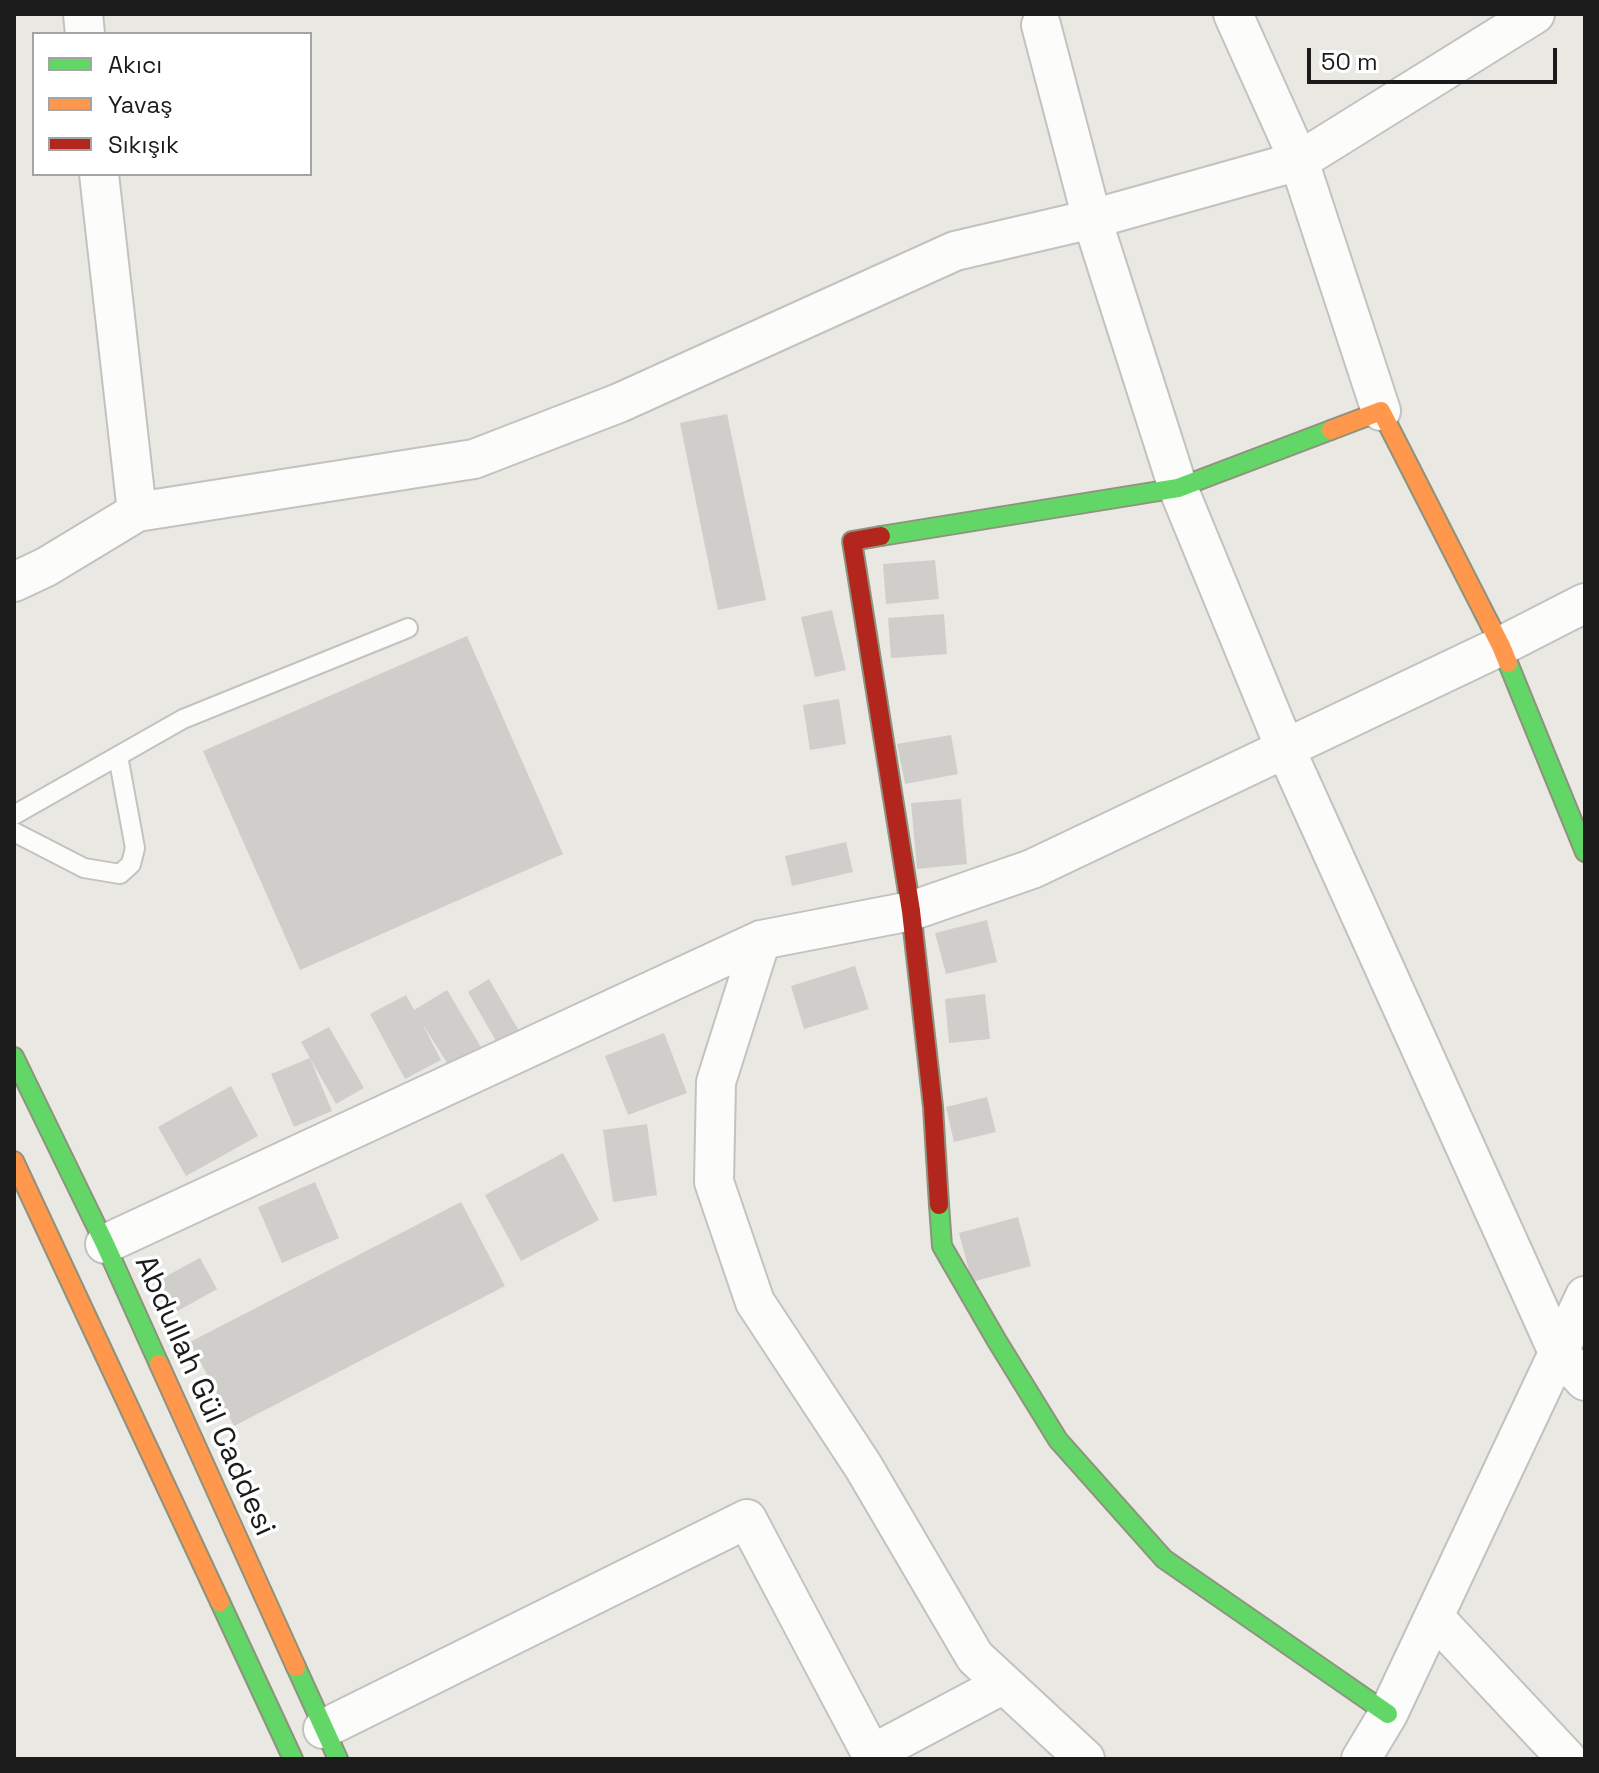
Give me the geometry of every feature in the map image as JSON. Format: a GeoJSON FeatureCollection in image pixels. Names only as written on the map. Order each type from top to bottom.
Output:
{"type":"FeatureCollection","features":[{"type":"Feature","properties":{"kind":"street"},"geometry":{"type":"LineString","coordinates":[[1233,14],[1299,161],[1381,411],[1501,646],[1585,852]]}},
{"type":"Feature","properties":{"kind":"street"},"geometry":{"type":"LineString","coordinates":[[14,582],[46,567],[137,512],[474,459],[619,403],[955,251],[1092,219],[1299,161],[1535,14]]}},
{"type":"Feature","properties":{"kind":"street"},"geometry":{"type":"LineString","coordinates":[[1041,25],[1092,219],[1178,488],[1285,748],[1558,1352],[1585,1381]]}},
{"type":"Feature","properties":{"kind":"street"},"geometry":{"type":"LineString","coordinates":[[99,176],[137,512]]}},
{"type":"Feature","properties":{"kind":"street"},"geometry":{"type":"LineString","coordinates":[[1381,411],[1178,488],[852,541],[911,911],[933,1107],[942,1246],[1058,1440],[1164,1559],[1388,1714]]}},
{"type":"Feature","properties":{"kind":"street"},"geometry":{"type":"LineString","coordinates":[[105,1244],[761,940],[911,911],[1032,869],[1585,603]]}},
{"type":"Feature","properties":{"kind":"street"},"geometry":{"type":"LineString","coordinates":[[761,940],[716,1082],[714,1182],[755,1302],[863,1466],[975,1657],[1085,1759]]}},
{"type":"Feature","properties":{"kind":"street","name":"Abdullah Gül Caddesi"},"geometry":{"type":"LineString","coordinates":[[14,1057],[32,1109],[105,1244],[330,1744]]}},
{"type":"Feature","properties":{"kind":"street"},"geometry":{"type":"LineString","coordinates":[[14,1161],[293,1759]]}},
{"type":"Feature","properties":{"kind":"street"},"geometry":{"type":"LineString","coordinates":[[1361,1759],[1388,1714],[1585,1296]]}},
{"type":"Feature","properties":{"kind":"street"},"geometry":{"type":"LineString","coordinates":[[330,1744],[747,1519],[873,1757],[1004,1684]]}},
{"type":"Feature","properties":{"kind":"street"},"geometry":{"type":"LineString","coordinates":[[1434,1617],[1567,1759]]}},
{"type":"Feature","properties":{"kind":"lane"},"geometry":{"type":"LineString","coordinates":[[14,815],[183,719],[408,628]]}},
{"type":"Feature","properties":{"kind":"lane"},"geometry":{"type":"LineString","coordinates":[[14,832],[84,868],[120,874],[131,864],[135,848],[118,756]]}},
{"type":"Feature","properties":{"kind":"building"},"geometry":{"type":"Polygon","coordinates":[[[727,414],[766,600],[718,610],[680,423],[727,414]]]}},
{"type":"Feature","properties":{"kind":"building"},"geometry":{"type":"Polygon","coordinates":[[[935,560],[939,599],[886,604],[883,564],[935,560]]]}},
{"type":"Feature","properties":{"kind":"building"},"geometry":{"type":"Polygon","coordinates":[[[832,610],[846,670],[815,677],[801,617],[832,610]]]}},
{"type":"Feature","properties":{"kind":"building"},"geometry":{"type":"Polygon","coordinates":[[[944,614],[947,654],[891,658],[888,618],[944,614]]]}},
{"type":"Feature","properties":{"kind":"building"},"geometry":{"type":"Polygon","coordinates":[[[467,636],[563,854],[300,970],[203,751],[467,636]]]}},
{"type":"Feature","properties":{"kind":"building"},"geometry":{"type":"Polygon","coordinates":[[[839,699],[846,744],[810,750],[803,705],[839,699]]]}},
{"type":"Feature","properties":{"kind":"building"},"geometry":{"type":"Polygon","coordinates":[[[951,735],[958,774],[905,784],[897,744],[951,735]]]}},
{"type":"Feature","properties":{"kind":"building"},"geometry":{"type":"Polygon","coordinates":[[[961,799],[967,864],[917,869],[911,803],[961,799]]]}},
{"type":"Feature","properties":{"kind":"building"},"geometry":{"type":"Polygon","coordinates":[[[846,842],[853,872],[792,886],[785,856],[846,842]]]}},
{"type":"Feature","properties":{"kind":"building"},"geometry":{"type":"Polygon","coordinates":[[[987,920],[997,962],[946,974],[935,933],[987,920]]]}},
{"type":"Feature","properties":{"kind":"building"},"geometry":{"type":"Polygon","coordinates":[[[855,966],[869,1009],[804,1029],[791,986],[855,966]]]}},
{"type":"Feature","properties":{"kind":"building"},"geometry":{"type":"Polygon","coordinates":[[[489,979],[519,1031],[497,1043],[468,992],[489,979]]]}},
{"type":"Feature","properties":{"kind":"building"},"geometry":{"type":"Polygon","coordinates":[[[447,990],[481,1047],[449,1066],[422,1023],[441,1060],[405,1079],[370,1014],[406,995],[414,1010],[447,990]]]}},
{"type":"Feature","properties":{"kind":"building"},"geometry":{"type":"Polygon","coordinates":[[[985,994],[990,1039],[949,1043],[945,999],[985,994]]]}},
{"type":"Feature","properties":{"kind":"building"},"geometry":{"type":"Polygon","coordinates":[[[329,1027],[364,1088],[336,1104],[301,1042],[329,1027]]]}},
{"type":"Feature","properties":{"kind":"building"},"geometry":{"type":"Polygon","coordinates":[[[664,1033],[687,1093],[628,1115],[605,1056],[664,1033]]]}},
{"type":"Feature","properties":{"kind":"building"},"geometry":{"type":"Polygon","coordinates":[[[310,1058],[332,1111],[294,1127],[271,1074],[310,1058]]]}},
{"type":"Feature","properties":{"kind":"building"},"geometry":{"type":"Polygon","coordinates":[[[231,1086],[258,1136],[186,1176],[158,1127],[231,1086]]]}},
{"type":"Feature","properties":{"kind":"building"},"geometry":{"type":"Polygon","coordinates":[[[987,1097],[996,1132],[954,1142],[946,1107],[987,1097]]]}},
{"type":"Feature","properties":{"kind":"building"},"geometry":{"type":"Polygon","coordinates":[[[647,1124],[657,1195],[613,1202],[603,1130],[647,1124]]]}},
{"type":"Feature","properties":{"kind":"building"},"geometry":{"type":"Polygon","coordinates":[[[563,1153],[599,1220],[521,1261],[485,1195],[563,1153]]]}},
{"type":"Feature","properties":{"kind":"building"},"geometry":{"type":"Polygon","coordinates":[[[315,1182],[339,1238],[282,1263],[258,1207],[315,1182]]]}},
{"type":"Feature","properties":{"kind":"building"},"geometry":{"type":"Polygon","coordinates":[[[461,1202],[505,1286],[234,1426],[190,1342],[461,1202]]]}},
{"type":"Feature","properties":{"kind":"building"},"geometry":{"type":"Polygon","coordinates":[[[1018,1217],[1031,1266],[972,1282],[959,1233],[1018,1217]]]}},
{"type":"Feature","properties":{"kind":"building"},"geometry":{"type":"Polygon","coordinates":[[[200,1258],[217,1289],[176,1312],[159,1280],[200,1258]]]}},
{"type":"Feature","properties":{"kind":"traffic: fast"},"geometry":{"type":"LineString","coordinates":[[881,536],[1178,488],[1331,430]]}},
{"type":"Feature","properties":{"kind":"traffic: fast"},"geometry":{"type":"LineString","coordinates":[[1508,663],[1585,852]]}},
{"type":"Feature","properties":{"kind":"traffic: fast"},"geometry":{"type":"LineString","coordinates":[[14,1057],[105,1244],[159,1364]]}},
{"type":"Feature","properties":{"kind":"traffic: fast"},"geometry":{"type":"LineString","coordinates":[[939,1205],[942,1246],[1058,1440],[1164,1559],[1388,1714]]}},
{"type":"Feature","properties":{"kind":"traffic: fast"},"geometry":{"type":"LineString","coordinates":[[220,1602],[293,1759]]}},
{"type":"Feature","properties":{"kind":"traffic: fast"},"geometry":{"type":"LineString","coordinates":[[296,1667],[338,1759]]}},
{"type":"Feature","properties":{"kind":"traffic: slow"},"geometry":{"type":"LineString","coordinates":[[1331,430],[1381,411],[1508,663]]}},
{"type":"Feature","properties":{"kind":"traffic: slow"},"geometry":{"type":"LineString","coordinates":[[14,1161],[220,1602]]}},
{"type":"Feature","properties":{"kind":"traffic: slow"},"geometry":{"type":"LineString","coordinates":[[159,1364],[296,1667]]}},
{"type":"Feature","properties":{"kind":"traffic: jam"},"geometry":{"type":"LineString","coordinates":[[881,536],[852,541],[911,911],[933,1107],[939,1205]]}}]}
